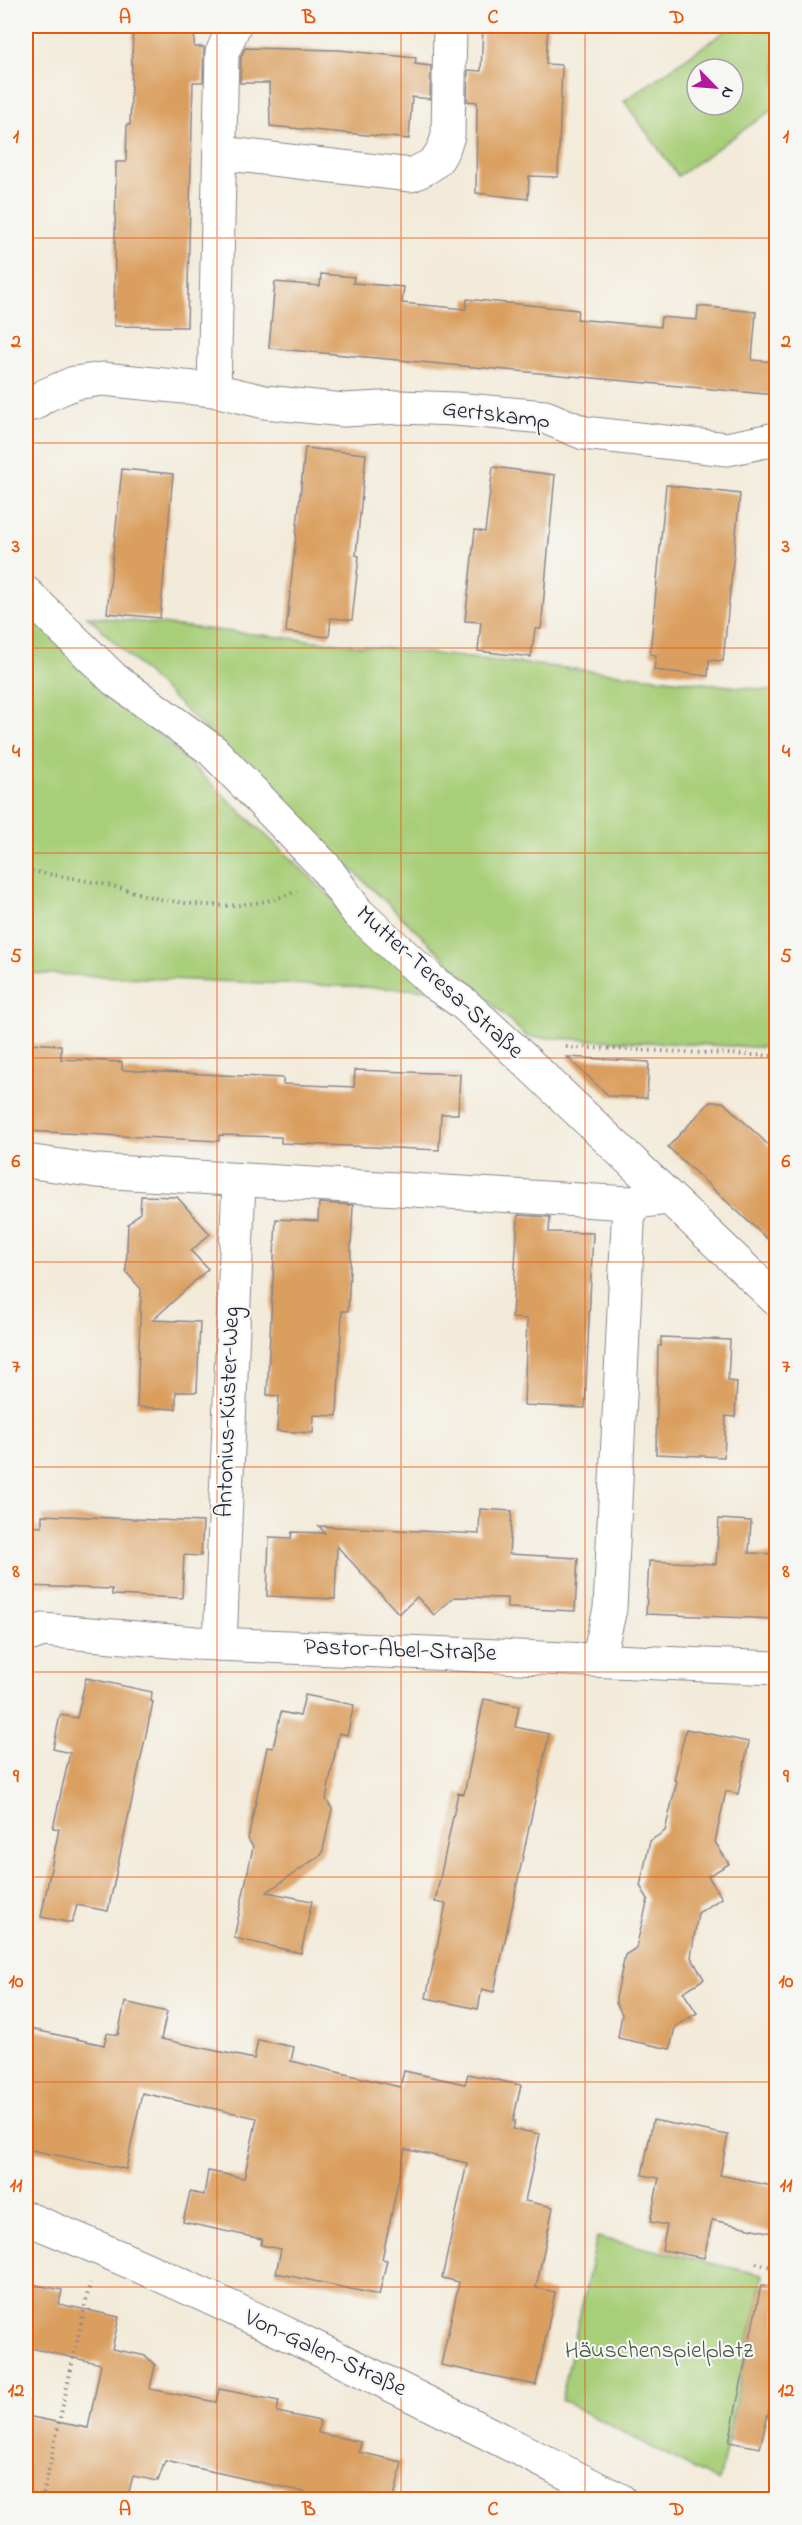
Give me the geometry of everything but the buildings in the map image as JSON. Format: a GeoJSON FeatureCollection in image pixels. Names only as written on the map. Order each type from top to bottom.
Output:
{"type":"FeatureCollection","features":[{"type":"Feature","properties":{"kind":"street"},"geometry":{"type":"LineString","coordinates":[[214,390],[222,52],[234,26]]}},
{"type":"Feature","properties":{"kind":"street"},"geometry":{"type":"LineString","coordinates":[[220,153],[411,175],[429,167],[443,152],[448,136],[450,26]]}},
{"type":"Feature","properties":{"kind":"street","name":"Gertskamp"},"geometry":{"type":"LineString","coordinates":[[28,402],[89,380],[103,379],[214,390],[265,402],[344,410],[400,407],[455,409],[544,417],[584,433],[727,449],[777,439]]}},
{"type":"Feature","properties":{"kind":"street","name":"Mutter-Teresa-Straße"},"geometry":{"type":"LineString","coordinates":[[26,593],[114,679],[212,750],[325,867],[358,913],[434,983],[463,1003],[509,1045],[777,1299]]}},
{"type":"Feature","properties":{"kind":"street"},"geometry":{"type":"LineString","coordinates":[[26,1161],[97,1172],[239,1181],[629,1203],[669,1198]]}},
{"type":"Feature","properties":{"kind":"street","name":"Antonius-Küster-Weg"},"geometry":{"type":"LineString","coordinates":[[220,1644],[239,1181]]}},
{"type":"Feature","properties":{"kind":"street"},"geometry":{"type":"LineString","coordinates":[[598,1660],[610,1609],[629,1203]]}},
{"type":"Feature","properties":{"kind":"street","name":"Pastor-Abel-Straße"},"geometry":{"type":"LineString","coordinates":[[26,1636],[43,1630],[220,1644],[777,1668]]}},
{"type":"Feature","properties":{"kind":"street","name":"Von-Galen-Straße"},"geometry":{"type":"LineString","coordinates":[[26,2218],[98,2247],[383,2381],[620,2499]]}},
{"type":"Feature","properties":{"kind":"path"},"geometry":{"type":"LineString","coordinates":[[26,870],[109,885],[165,900],[245,906],[276,900],[302,889],[325,867]]}},
{"type":"Feature","properties":{"kind":"path"},"geometry":{"type":"LineString","coordinates":[[509,1045],[777,1056]]}},
{"type":"Feature","properties":{"kind":"path"},"geometry":{"type":"LineString","coordinates":[[42,2499],[98,2247]]}},
{"type":"Feature","properties":{"kind":"path"},"geometry":{"type":"LineString","coordinates":[[756,2263],[777,2268]]}},
{"type":"Feature","properties":{"kind":"green space"},"geometry":{"type":"Polygon","coordinates":[[[733,26],[776,26],[776,107],[678,176],[624,101],[685,59],[685,117],[745,117],[745,57],[688,57],[733,26]]]}},
{"type":"Feature","properties":{"kind":"green space"},"geometry":{"type":"Polygon","coordinates":[[[27,609],[429,990],[26,973],[27,609]]]}},
{"type":"Feature","properties":{"kind":"green space"},"geometry":{"type":"Polygon","coordinates":[[[87,616],[776,691],[776,1048],[527,1037],[87,616]]]}},
{"type":"Feature","properties":{"kind":"green space","name":"Häuschenspielplatz"},"geometry":{"type":"Polygon","coordinates":[[[597,2237],[763,2275],[719,2482],[561,2400],[597,2237]]]}}]}
